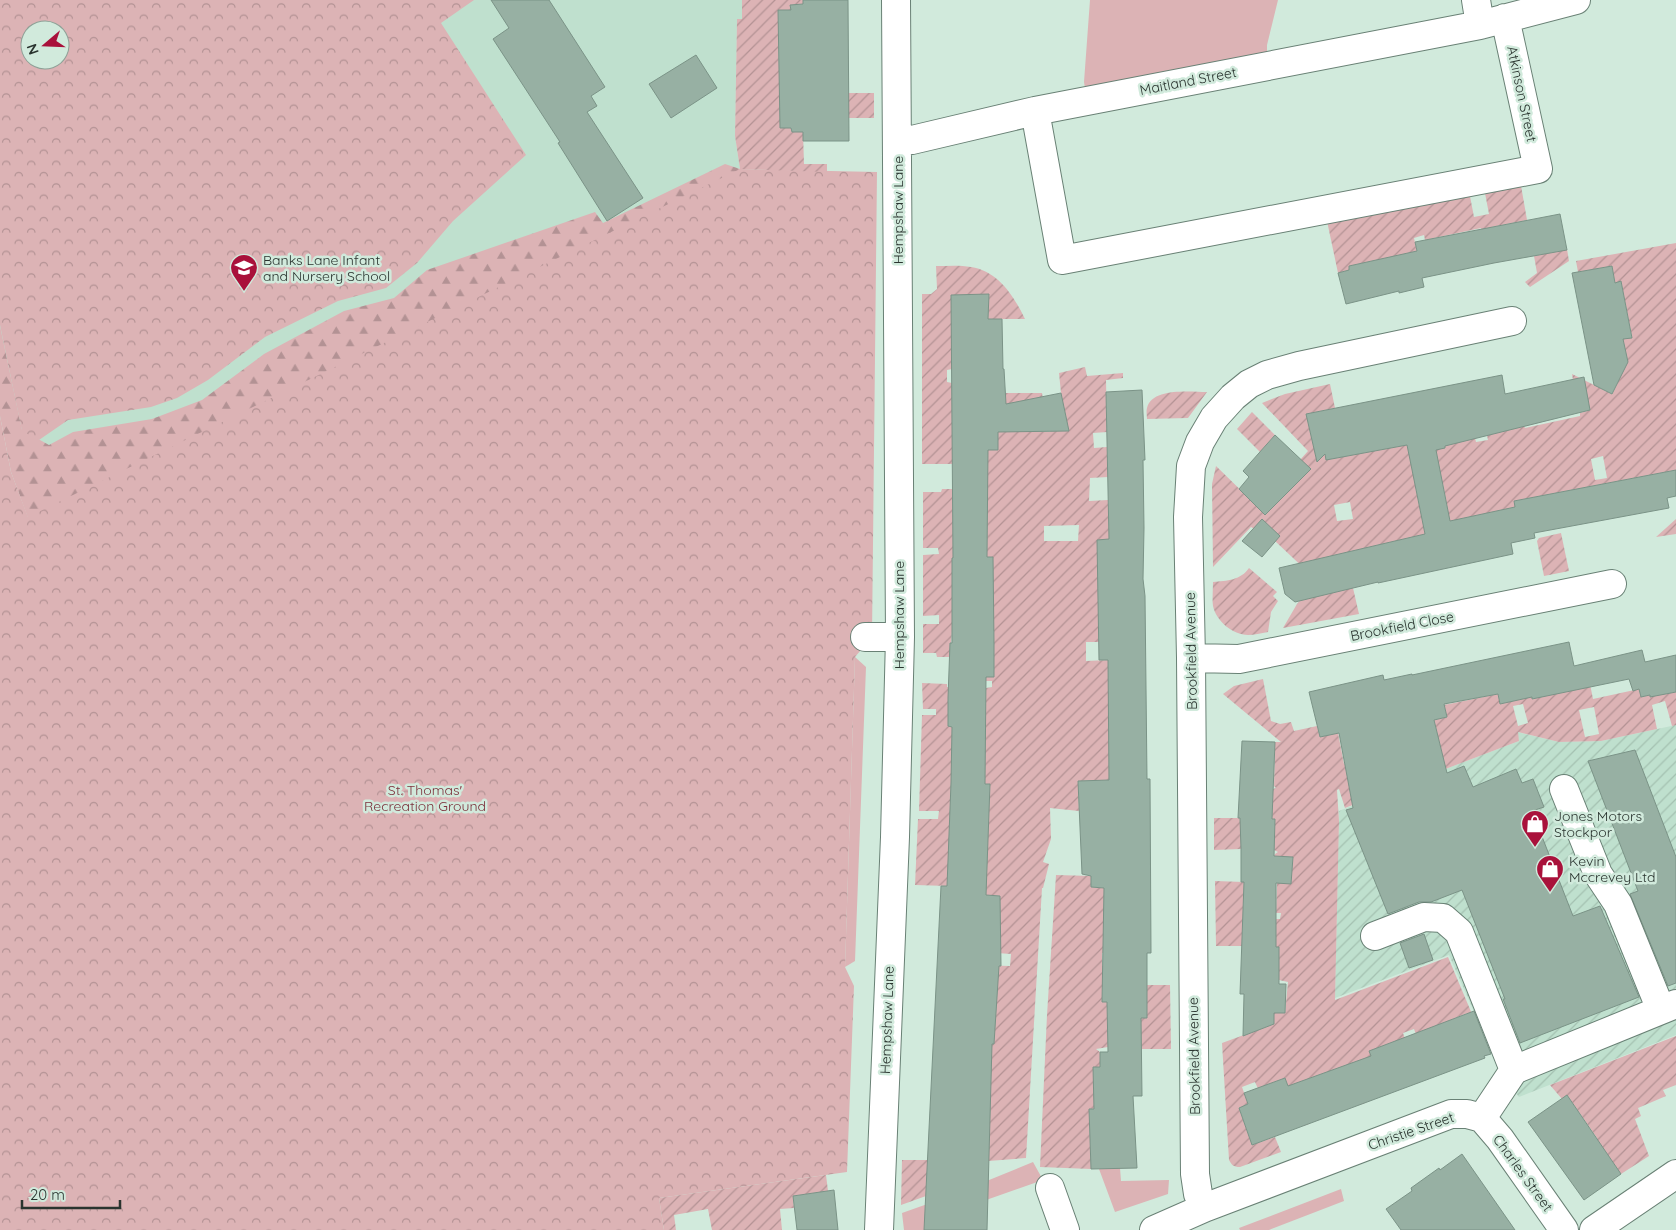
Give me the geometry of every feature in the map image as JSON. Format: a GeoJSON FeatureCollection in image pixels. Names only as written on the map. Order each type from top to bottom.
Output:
{"type":"FeatureCollection","features":[{"type":"Feature","properties":{"kind":"street","name":"Hempshaw Lane"},"geometry":{"type":"LineString","coordinates":[[879,1230],[895,838],[900,637],[896,0]]}},
{"type":"Feature","properties":{"kind":"street","name":"Maitland Street"},"geometry":{"type":"LineString","coordinates":[[898,141],[912,140],[1035,111],[1487,14],[1576,0]]}},
{"type":"Feature","properties":{"kind":"street","name":"Atkinson Street"},"geometry":{"type":"LineString","coordinates":[[1035,111],[1062,260],[1538,169],[1487,14]]}},
{"type":"Feature","properties":{"kind":"street","name":"Brookfield Avenue"},"geometry":{"type":"LineString","coordinates":[[1204,1208],[1198,1194],[1195,1174],[1188,517],[1191,466],[1200,442],[1214,418],[1233,397],[1249,384],[1267,375],[1299,366],[1512,321]]}},
{"type":"Feature","properties":{"kind":"street","name":"Brookfield Close"},"geometry":{"type":"LineString","coordinates":[[1191,658],[1239,659],[1612,584]]}},
{"type":"Feature","properties":{"kind":"street"},"geometry":{"type":"LineString","coordinates":[[865,637],[900,637]]}},
{"type":"Feature","properties":{"kind":"street"},"geometry":{"type":"LineString","coordinates":[[1482,1118],[1514,1070],[1668,1007],[1618,904],[1598,874],[1564,789]]}},
{"type":"Feature","properties":{"kind":"street"},"geometry":{"type":"LineString","coordinates":[[1375,936],[1424,918],[1443,918],[1458,932],[1514,1070]]}},
{"type":"Feature","properties":{"kind":"street","name":"Christie Street"},"geometry":{"type":"LineString","coordinates":[[1154,1230],[1204,1208],[1451,1114],[1467,1114],[1482,1118]]}},
{"type":"Feature","properties":{"kind":"street","name":"Charles Street"},"geometry":{"type":"LineString","coordinates":[[1482,1118],[1500,1139],[1564,1230]]}},
{"type":"Feature","properties":{"kind":"street"},"geometry":{"type":"LineString","coordinates":[[1594,1230],[1676,1174]]}},
{"type":"Feature","properties":{"kind":"street"},"geometry":{"type":"LineString","coordinates":[[1050,1188],[1065,1230]]}},
{"type":"Feature","properties":{"kind":"shaded area","name":"Banks Lane Infant and Nursery School"},"geometry":{"type":"Polygon","coordinates":[[[0,0],[742,0],[742,19],[737,19],[735,136],[740,169],[28,518],[0,416],[0,0]]]}},
{"type":"Feature","properties":{"kind":"shaded area"},"geometry":{"type":"Polygon","coordinates":[[[1676,725],[1676,1035],[1519,1097],[1501,1073],[1449,955],[1335,998],[1339,811],[1519,741],[1517,732],[1559,742],[1601,741],[1676,725]]]}},
{"type":"Feature","properties":{"kind":"green space","name":"Banks Lane Infant and Nursery School"},"geometry":{"type":"Polygon","coordinates":[[[0,0],[474,0],[441,23],[526,155],[453,221],[417,263],[386,288],[338,301],[265,337],[208,380],[177,398],[151,407],[68,420],[39,440],[22,431],[0,325],[0,0]]]}},
{"type":"Feature","properties":{"kind":"green space"},"geometry":{"type":"Polygon","coordinates":[[[742,0],[803,0],[803,4],[791,5],[791,10],[778,10],[779,68],[786,68],[802,93],[874,93],[874,118],[848,118],[780,109],[780,128],[791,128],[792,132],[803,132],[804,164],[827,164],[827,172],[740,169],[735,136],[737,19],[742,19],[742,0]]]}},
{"type":"Feature","properties":{"kind":"green space"},"geometry":{"type":"Polygon","coordinates":[[[1090,0],[1278,0],[1267,45],[1267,66],[1087,101],[1084,82],[1090,0]]]}},
{"type":"Feature","properties":{"kind":"green space"},"geometry":{"type":"Polygon","coordinates":[[[725,164],[740,169],[776,192],[28,518],[11,472],[0,416],[0,326],[22,430],[49,445],[73,432],[152,419],[202,400],[264,354],[344,311],[394,298],[427,270],[595,212],[603,223],[725,164]]]}},
{"type":"Feature","properties":{"kind":"green space","name":"St. Thomas' Recreation Ground"},"geometry":{"type":"Polygon","coordinates":[[[740,169],[877,172],[872,637],[855,657],[845,967],[854,986],[847,1172],[659,1198],[664,1230],[0,1230],[0,416],[11,472],[28,517],[740,169]]]}},
{"type":"Feature","properties":{"kind":"green space"},"geometry":{"type":"Polygon","coordinates":[[[1520,180],[1527,220],[1492,227],[1499,262],[1488,264],[1481,228],[1425,240],[1424,235],[1414,238],[1417,252],[1349,266],[1349,270],[1338,273],[1327,221],[1469,191],[1474,217],[1489,214],[1484,188],[1520,180]]]}},
{"type":"Feature","properties":{"kind":"green space"},"geometry":{"type":"Polygon","coordinates":[[[1676,243],[1676,470],[1514,501],[1516,507],[1448,522],[1443,484],[1416,489],[1426,534],[1319,559],[1353,588],[1359,614],[1283,628],[1297,604],[1314,586],[1309,573],[1275,541],[1251,527],[1213,567],[1212,484],[1216,466],[1258,507],[1308,451],[1262,403],[1285,394],[1330,384],[1335,408],[1307,414],[1327,448],[1330,459],[1422,442],[1473,430],[1476,442],[1488,440],[1485,426],[1524,426],[1525,428],[1580,416],[1580,413],[1590,410],[1587,398],[1573,380],[1572,374],[1612,394],[1618,382],[1596,371],[1590,363],[1626,356],[1623,339],[1632,337],[1621,282],[1615,283],[1612,266],[1578,272],[1576,261],[1676,243]],[[1603,456],[1591,459],[1595,480],[1607,478],[1603,456]],[[1350,502],[1334,505],[1337,521],[1353,519],[1350,502]]]}},
{"type":"Feature","properties":{"kind":"green space"},"geometry":{"type":"Polygon","coordinates":[[[1567,249],[1569,261],[1530,287],[1525,282],[1537,273],[1534,256],[1567,249]]]}},
{"type":"Feature","properties":{"kind":"green space"},"geometry":{"type":"Polygon","coordinates":[[[936,266],[963,266],[981,269],[1004,286],[1016,302],[1025,319],[988,319],[989,295],[952,369],[947,370],[947,382],[952,383],[953,433],[1005,393],[1042,393],[1045,411],[1028,431],[1050,432],[1061,393],[1059,373],[1085,367],[1087,376],[1123,373],[1123,378],[1106,380],[1107,432],[1093,433],[1094,448],[1107,447],[1108,477],[1090,478],[1089,501],[1108,500],[1109,529],[1112,529],[1101,642],[1086,642],[1086,661],[1109,660],[1110,780],[1078,781],[1079,811],[1050,808],[1051,839],[1043,862],[1049,864],[1042,888],[1026,1158],[988,1161],[985,1044],[994,1044],[994,1027],[978,965],[1010,966],[1011,954],[997,953],[1000,896],[981,895],[981,887],[915,885],[918,819],[938,819],[939,811],[919,811],[922,715],[936,715],[936,709],[923,709],[922,683],[947,684],[947,687],[951,687],[948,726],[952,727],[952,738],[985,738],[986,688],[992,687],[992,681],[986,681],[986,677],[994,676],[994,631],[952,631],[950,657],[937,657],[936,653],[923,653],[923,624],[939,624],[939,615],[923,616],[923,555],[939,554],[938,548],[923,548],[923,492],[941,492],[942,489],[952,489],[953,516],[987,450],[998,449],[998,432],[983,432],[953,464],[922,464],[922,294],[931,294],[937,289],[936,266]],[[1079,525],[1044,526],[1044,541],[1078,541],[1079,525]],[[952,558],[953,620],[993,619],[993,558],[952,558]],[[951,783],[949,849],[987,851],[990,784],[951,783]]]}},
{"type":"Feature","properties":{"kind":"green space"},"geometry":{"type":"Polygon","coordinates":[[[1173,392],[1207,392],[1188,418],[1147,419],[1147,408],[1150,401],[1156,397],[1173,392]]]}},
{"type":"Feature","properties":{"kind":"green space"},"geometry":{"type":"Polygon","coordinates":[[[1252,412],[1275,435],[1260,452],[1237,429],[1252,412]]]}},
{"type":"Feature","properties":{"kind":"green space"},"geometry":{"type":"Polygon","coordinates":[[[1676,519],[1676,534],[1656,537],[1676,519]]]}},
{"type":"Feature","properties":{"kind":"green space"},"geometry":{"type":"Polygon","coordinates":[[[1561,533],[1569,571],[1544,576],[1537,541],[1539,538],[1561,533]]]}},
{"type":"Feature","properties":{"kind":"green space"},"geometry":{"type":"Polygon","coordinates":[[[1249,568],[1277,592],[1273,596],[1278,601],[1271,612],[1268,632],[1248,635],[1237,633],[1221,622],[1213,606],[1213,582],[1238,577],[1249,568]]]}},
{"type":"Feature","properties":{"kind":"green space"},"geometry":{"type":"Polygon","coordinates":[[[855,657],[866,667],[855,961],[845,967],[855,657]]]}},
{"type":"Feature","properties":{"kind":"green space"},"geometry":{"type":"Polygon","coordinates":[[[1660,676],[1665,694],[1676,692],[1676,725],[1672,726],[1665,701],[1652,705],[1657,729],[1601,741],[1559,742],[1518,732],[1519,741],[1345,808],[1339,789],[1337,790],[1339,821],[1335,1000],[1448,957],[1488,1052],[1483,1053],[1468,1013],[1455,1018],[1418,1040],[1414,1029],[1403,1033],[1421,1081],[1416,1084],[1402,1046],[1372,1057],[1365,1103],[1359,1105],[1346,1068],[1319,1075],[1295,1086],[1309,1124],[1303,1126],[1285,1078],[1264,1086],[1259,1091],[1255,1082],[1242,1087],[1248,1104],[1239,1108],[1252,1145],[1275,1137],[1281,1152],[1240,1167],[1233,1165],[1229,1160],[1222,1043],[1274,1024],[1274,1013],[1285,1013],[1288,982],[1279,980],[1279,947],[1275,947],[1276,919],[1280,919],[1281,913],[1276,913],[1277,883],[1291,883],[1293,858],[1274,856],[1278,852],[1274,850],[1275,820],[1272,819],[1273,789],[1276,788],[1274,786],[1275,742],[1281,742],[1223,694],[1234,686],[1263,679],[1271,721],[1280,724],[1291,722],[1294,731],[1317,726],[1320,737],[1338,733],[1344,764],[1438,740],[1434,720],[1447,717],[1444,705],[1498,694],[1500,704],[1589,679],[1593,699],[1639,689],[1641,697],[1650,695],[1660,676]],[[1523,704],[1513,706],[1518,726],[1528,723],[1523,704]],[[1594,707],[1579,710],[1585,737],[1599,734],[1594,707]]]}},
{"type":"Feature","properties":{"kind":"green space"},"geometry":{"type":"Polygon","coordinates":[[[1214,818],[1242,818],[1241,849],[1214,850],[1214,818]]]}},
{"type":"Feature","properties":{"kind":"green space"},"geometry":{"type":"Polygon","coordinates":[[[1056,875],[1091,876],[1091,887],[1104,888],[1104,919],[1114,953],[1102,953],[1102,966],[1113,966],[1114,987],[1102,987],[1102,1002],[1113,1002],[1108,1017],[1108,1047],[1096,1049],[1100,1052],[1100,1067],[1093,1067],[1113,1108],[1089,1109],[1091,1169],[1040,1167],[1056,875]]]}},
{"type":"Feature","properties":{"kind":"green space"},"geometry":{"type":"Polygon","coordinates":[[[1215,881],[1244,882],[1242,946],[1216,946],[1215,881]]]}},
{"type":"Feature","properties":{"kind":"green space"},"geometry":{"type":"Polygon","coordinates":[[[1147,985],[1170,985],[1171,1049],[1141,1049],[1141,1018],[1147,985]]]}},
{"type":"Feature","properties":{"kind":"green space"},"geometry":{"type":"Polygon","coordinates":[[[1676,1036],[1676,1085],[1663,1090],[1666,1096],[1638,1108],[1641,1116],[1635,1119],[1649,1156],[1621,1174],[1605,1151],[1593,1141],[1597,1138],[1567,1095],[1562,1099],[1550,1085],[1676,1036]]]}},
{"type":"Feature","properties":{"kind":"green space"},"geometry":{"type":"Polygon","coordinates":[[[902,1160],[928,1160],[926,1196],[901,1205],[902,1160]]]}},
{"type":"Feature","properties":{"kind":"green space"},"geometry":{"type":"Polygon","coordinates":[[[1033,1162],[1043,1180],[972,1205],[967,1189],[1033,1162]]]}},
{"type":"Feature","properties":{"kind":"green space"},"geometry":{"type":"Polygon","coordinates":[[[1120,1168],[1121,1181],[1169,1180],[1168,1194],[1115,1212],[1099,1169],[1120,1168]]]}},
{"type":"Feature","properties":{"kind":"green space"},"geometry":{"type":"Polygon","coordinates":[[[826,1175],[828,1191],[793,1196],[794,1208],[780,1209],[782,1230],[712,1230],[708,1209],[674,1215],[676,1230],[664,1230],[659,1198],[826,1175]]]}},
{"type":"Feature","properties":{"kind":"green space"},"geometry":{"type":"Polygon","coordinates":[[[1341,1189],[1344,1201],[1269,1230],[1240,1230],[1239,1228],[1341,1189]]]}},
{"type":"Feature","properties":{"kind":"green space"},"geometry":{"type":"Polygon","coordinates":[[[933,1202],[934,1230],[904,1230],[902,1213],[933,1202]]]}},
{"type":"Feature","properties":{"kind":"building"},"geometry":{"type":"Polygon","coordinates":[[[491,0],[549,0],[605,87],[591,96],[597,106],[587,112],[643,198],[607,221],[558,143],[560,142],[493,39],[509,28],[491,0]]]}},
{"type":"Feature","properties":{"kind":"building"},"geometry":{"type":"Polygon","coordinates":[[[803,0],[848,0],[849,141],[803,141],[803,132],[792,132],[791,128],[780,128],[778,10],[791,10],[790,5],[803,4],[803,0]]]}},
{"type":"Feature","properties":{"kind":"building"},"geometry":{"type":"Polygon","coordinates":[[[696,55],[717,88],[671,118],[649,84],[696,55]]]}},
{"type":"Feature","properties":{"kind":"building"},"geometry":{"type":"Polygon","coordinates":[[[1560,214],[1567,250],[1422,278],[1424,287],[1346,304],[1338,273],[1349,270],[1349,266],[1417,251],[1415,242],[1560,214]]]}},
{"type":"Feature","properties":{"kind":"building"},"geometry":{"type":"Polygon","coordinates":[[[1612,266],[1615,283],[1621,281],[1632,338],[1623,339],[1628,362],[1612,394],[1594,385],[1572,273],[1612,266]]]}},
{"type":"Feature","properties":{"kind":"building"},"geometry":{"type":"Polygon","coordinates":[[[989,294],[988,319],[1002,319],[1006,404],[1061,393],[1069,431],[998,432],[998,450],[988,450],[987,557],[993,557],[994,677],[986,677],[985,784],[990,784],[986,895],[1000,896],[1001,966],[999,966],[994,1044],[992,1044],[987,1230],[924,1230],[941,886],[947,886],[951,783],[952,727],[948,726],[948,698],[950,643],[952,643],[953,558],[951,295],[989,294]]]}},
{"type":"Feature","properties":{"kind":"building"},"geometry":{"type":"Polygon","coordinates":[[[1502,375],[1505,394],[1584,377],[1590,410],[1445,446],[1445,448],[1436,450],[1450,521],[1515,507],[1514,501],[1676,470],[1676,496],[1667,498],[1669,508],[1534,533],[1535,538],[1511,543],[1513,554],[1378,582],[1295,602],[1285,594],[1279,568],[1425,534],[1407,445],[1326,460],[1325,454],[1317,462],[1306,414],[1502,375]]]}},
{"type":"Feature","properties":{"kind":"building"},"geometry":{"type":"Polygon","coordinates":[[[1142,390],[1145,460],[1143,460],[1143,579],[1145,596],[1147,779],[1150,779],[1151,953],[1147,953],[1147,1018],[1141,1018],[1142,1096],[1133,1096],[1137,1168],[1091,1169],[1089,1109],[1094,1109],[1093,1067],[1100,1067],[1100,1052],[1108,1052],[1107,1002],[1102,1002],[1104,888],[1091,887],[1091,876],[1082,874],[1078,781],[1109,780],[1108,660],[1099,660],[1097,540],[1109,539],[1106,392],[1142,390]]]}},
{"type":"Feature","properties":{"kind":"building"},"geometry":{"type":"Polygon","coordinates":[[[1275,435],[1311,469],[1265,515],[1239,489],[1249,477],[1243,471],[1275,435]]]}},
{"type":"Feature","properties":{"kind":"building"},"geometry":{"type":"Polygon","coordinates":[[[1262,519],[1280,536],[1262,557],[1242,541],[1262,519]]]}},
{"type":"Feature","properties":{"kind":"building"},"geometry":{"type":"Polygon","coordinates":[[[1569,642],[1574,666],[1642,650],[1645,662],[1676,655],[1676,692],[1641,697],[1639,689],[1633,691],[1629,679],[1500,704],[1498,694],[1444,704],[1447,717],[1434,720],[1447,773],[1464,766],[1473,787],[1516,769],[1522,783],[1533,779],[1544,807],[1532,811],[1573,916],[1600,906],[1639,997],[1520,1043],[1503,999],[1505,999],[1462,890],[1431,902],[1419,902],[1388,914],[1346,810],[1353,808],[1339,733],[1320,737],[1309,692],[1383,675],[1384,680],[1412,675],[1569,642]]]}},
{"type":"Feature","properties":{"kind":"building"},"geometry":{"type":"Polygon","coordinates":[[[1242,741],[1275,742],[1272,819],[1275,819],[1274,856],[1293,857],[1291,884],[1276,883],[1276,947],[1279,947],[1279,984],[1286,984],[1285,1013],[1274,1013],[1274,1024],[1243,1036],[1244,994],[1240,994],[1244,882],[1241,882],[1240,818],[1238,818],[1242,741]]]}},
{"type":"Feature","properties":{"kind":"building"},"geometry":{"type":"Polygon","coordinates":[[[1635,750],[1676,857],[1676,983],[1668,986],[1630,894],[1638,891],[1588,761],[1635,750]]]}},
{"type":"Feature","properties":{"kind":"building"},"geometry":{"type":"Polygon","coordinates":[[[1424,934],[1433,960],[1409,968],[1400,943],[1424,934]]]}},
{"type":"Feature","properties":{"kind":"building"},"geometry":{"type":"Polygon","coordinates":[[[1474,1011],[1491,1054],[1484,1056],[1485,1058],[1252,1145],[1239,1108],[1248,1104],[1244,1093],[1285,1078],[1288,1086],[1371,1056],[1369,1051],[1474,1011]]]}},
{"type":"Feature","properties":{"kind":"building"},"geometry":{"type":"Polygon","coordinates":[[[1567,1095],[1621,1174],[1584,1200],[1528,1122],[1567,1095]]]}},
{"type":"Feature","properties":{"kind":"building"},"geometry":{"type":"Polygon","coordinates":[[[1462,1154],[1515,1230],[1401,1230],[1386,1209],[1412,1191],[1411,1188],[1462,1154]]]}},
{"type":"Feature","properties":{"kind":"building"},"geometry":{"type":"Polygon","coordinates":[[[834,1190],[838,1230],[797,1230],[793,1196],[834,1190]]]}},
{"type":"Feature","properties":{"kind":"place","name":"Banks Lane Infant and Nursery School"},"geometry":{"type":"Point","coordinates":[244,292]}},
{"type":"Feature","properties":{"kind":"place","name":"Jones Motors Stockpor"},"geometry":{"type":"Point","coordinates":[1535,848]}},
{"type":"Feature","properties":{"kind":"place","name":"Kevin Mccrevey Ltd"},"geometry":{"type":"Point","coordinates":[1550,893]}}]}
